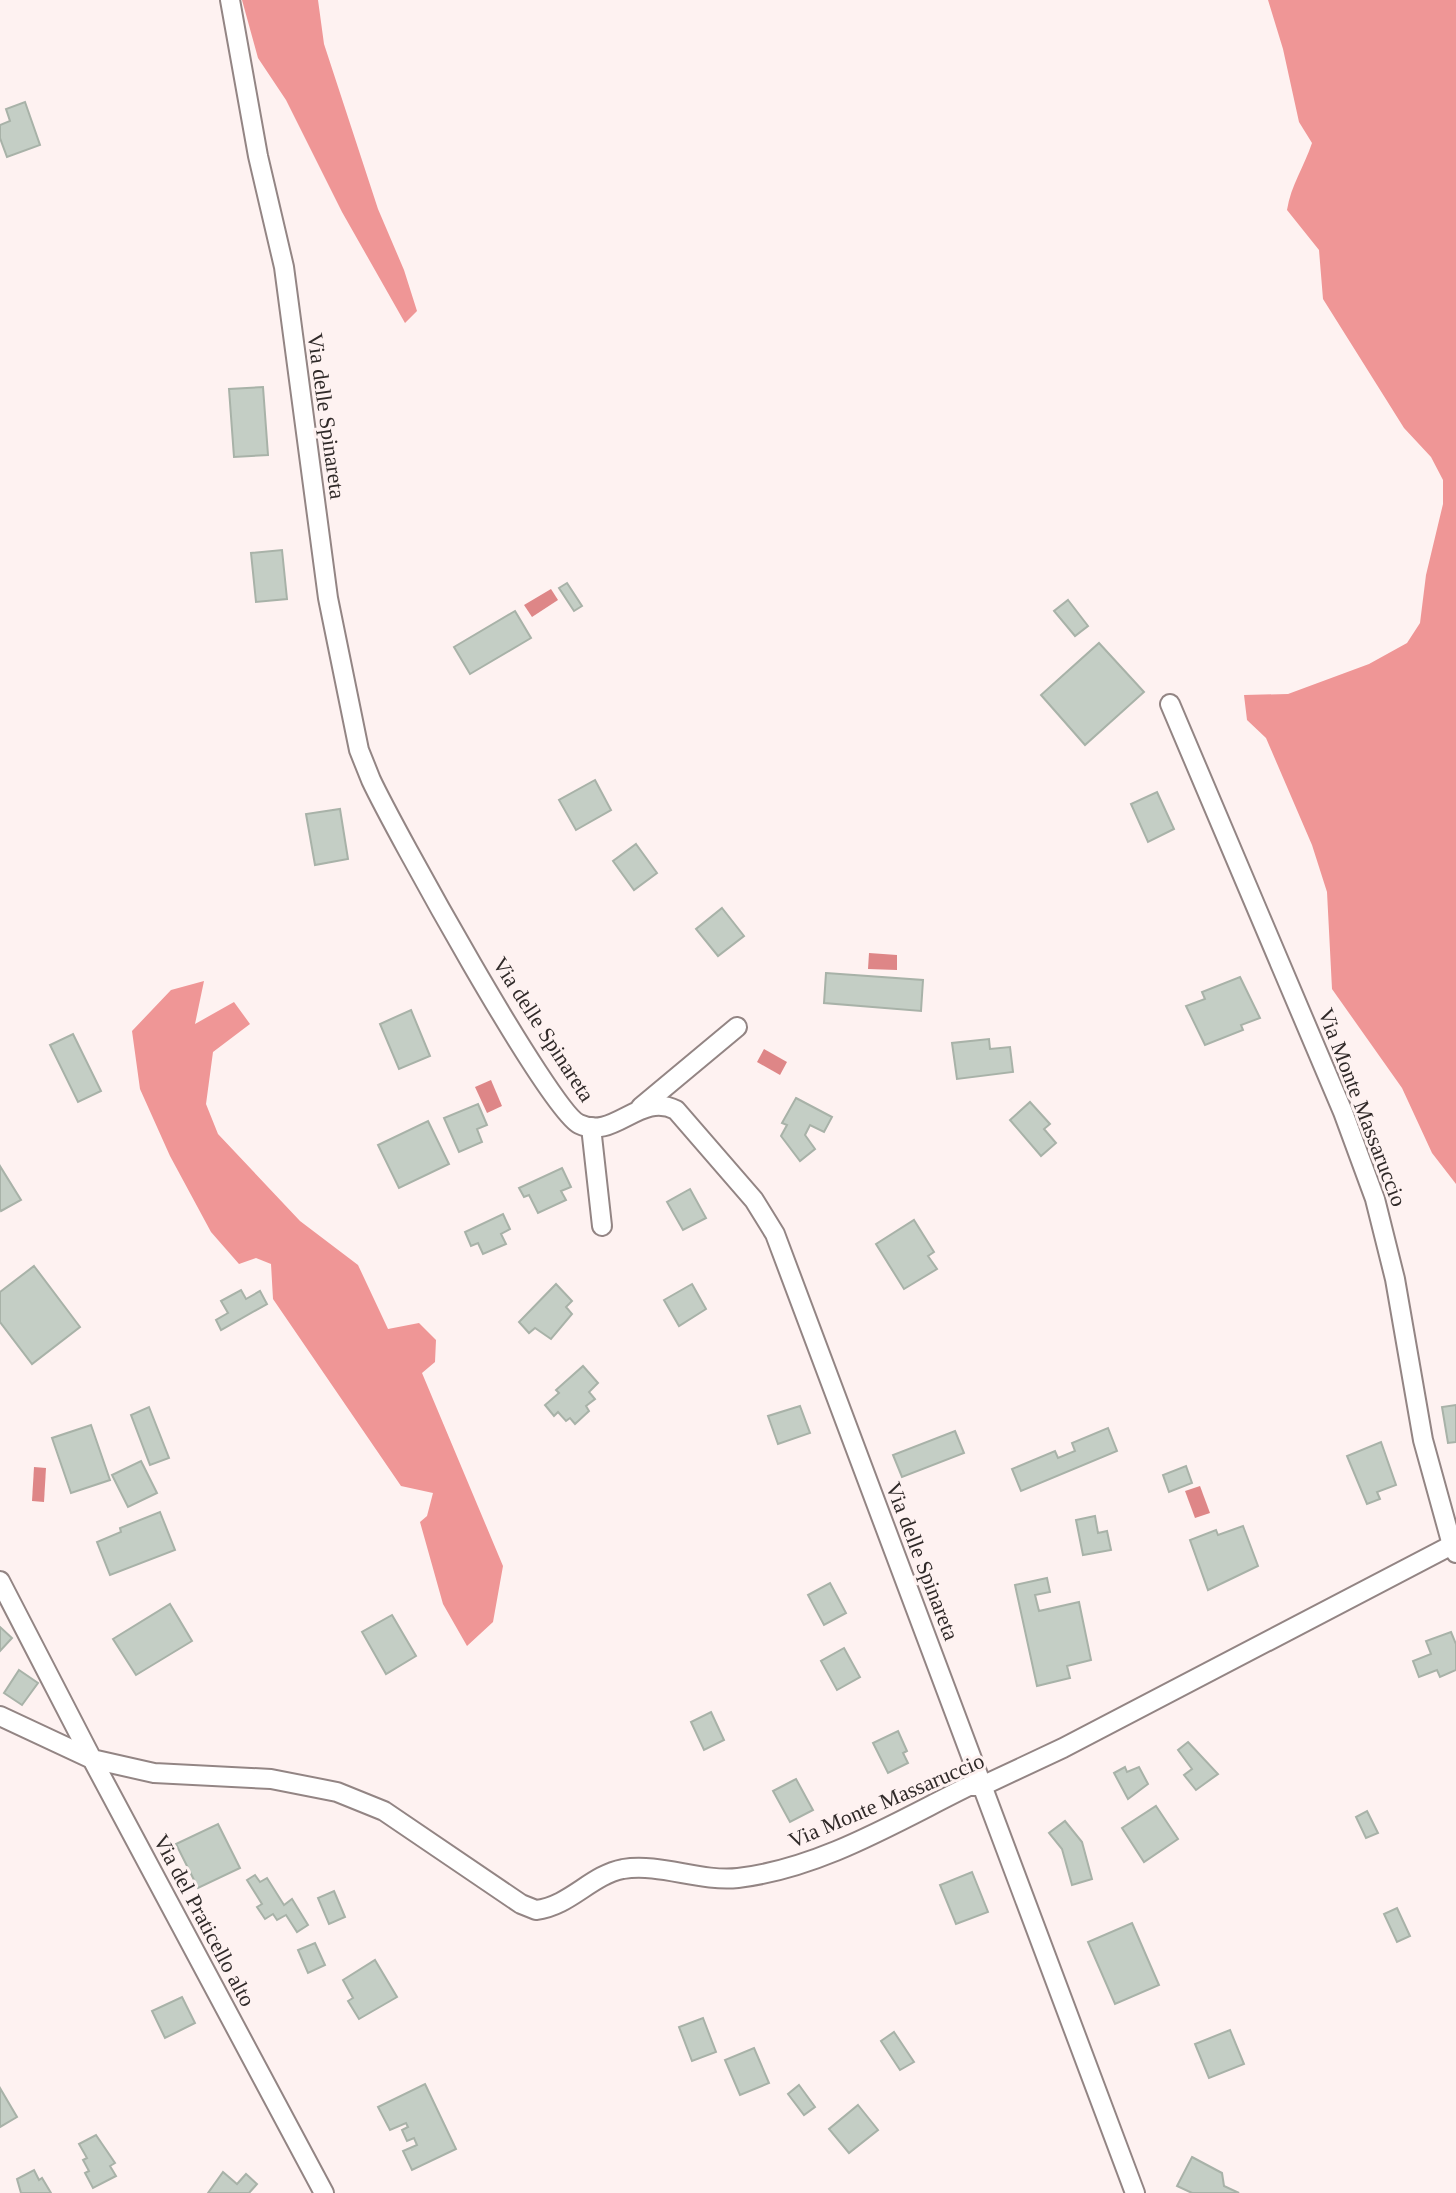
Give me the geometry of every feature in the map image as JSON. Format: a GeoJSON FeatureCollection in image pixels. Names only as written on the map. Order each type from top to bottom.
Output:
{"type":"FeatureCollection","features":[{"type":"Feature","properties":{"kind":"street","name":"Via delle Spinareta"},"geometry":{"type":"LineString","coordinates":[[230,0],[284,267],[328,598],[359,750],[377,794],[510,1027],[563,1111],[577,1123],[591,1127],[616,1122],[638,1109],[663,1105],[676,1110],[754,1200],[775,1234],[1135,2193]]}},
{"type":"Feature","properties":{"kind":"street","name":"Via Monte Massaruccio"},"geometry":{"type":"LineString","coordinates":[[92,1759],[154,1773],[271,1779],[337,1792],[384,1811],[521,1904],[536,1910],[558,1904],[601,1877],[622,1869],[649,1868],[695,1878],[724,1879],[793,1865],[840,1849],[969,1786],[982,1786],[1063,1748],[1454,1549],[1423,1440],[1395,1279],[1375,1199],[1343,1112],[1170,704]]}},
{"type":"Feature","properties":{"kind":"street"},"geometry":{"type":"LineString","coordinates":[[638,1109],[737,1027]]}},
{"type":"Feature","properties":{"kind":"street"},"geometry":{"type":"LineString","coordinates":[[591,1127],[602,1226]]}},
{"type":"Feature","properties":{"kind":"street","name":"Via del Praticello alto"},"geometry":{"type":"LineString","coordinates":[[0,1581],[324,2193]]}},
{"type":"Feature","properties":{"kind":"street"},"geometry":{"type":"LineString","coordinates":[[0,1716],[92,1759]]}},
{"type":"Feature","properties":{"kind":"shaded area"},"geometry":{"type":"Polygon","coordinates":[[[242,0],[318,0],[324,44],[378,209],[404,270],[417,311],[405,323],[342,212],[286,100],[258,58],[242,0]]]}},
{"type":"Feature","properties":{"kind":"shaded area"},"geometry":{"type":"Polygon","coordinates":[[[1268,0],[1456,0],[1456,1184],[1432,1153],[1402,1088],[1332,989],[1327,892],[1312,845],[1266,738],[1247,720],[1244,695],[1288,694],[1369,664],[1407,643],[1420,623],[1426,575],[1443,504],[1443,480],[1431,457],[1404,428],[1323,299],[1319,250],[1287,210],[1291,192],[1312,143],[1299,122],[1283,49],[1268,0]]]}},
{"type":"Feature","properties":{"kind":"shaded area"},"geometry":{"type":"Polygon","coordinates":[[[551,589],[558,600],[532,617],[524,605],[551,589]]]}},
{"type":"Feature","properties":{"kind":"shaded area"},"geometry":{"type":"Polygon","coordinates":[[[869,953],[897,955],[897,970],[868,969],[869,953]]]}},
{"type":"Feature","properties":{"kind":"shaded area"},"geometry":{"type":"Polygon","coordinates":[[[204,981],[195,1024],[234,1002],[250,1024],[213,1052],[206,1104],[218,1134],[300,1221],[358,1265],[388,1329],[419,1323],[436,1340],[435,1362],[422,1373],[503,1566],[493,1622],[467,1646],[443,1604],[420,1522],[427,1516],[433,1493],[401,1486],[273,1299],[271,1264],[256,1258],[239,1264],[211,1232],[170,1156],[140,1089],[132,1031],[171,990],[204,981]]]}},
{"type":"Feature","properties":{"kind":"shaded area"},"geometry":{"type":"Polygon","coordinates":[[[764,1049],[787,1062],[780,1075],[757,1062],[764,1049]]]}},
{"type":"Feature","properties":{"kind":"shaded area"},"geometry":{"type":"Polygon","coordinates":[[[491,1080],[502,1106],[487,1113],[475,1087],[491,1080]]]}},
{"type":"Feature","properties":{"kind":"shaded area"},"geometry":{"type":"Polygon","coordinates":[[[34,1467],[46,1468],[44,1502],[32,1501],[34,1467]]]}},
{"type":"Feature","properties":{"kind":"shaded area"},"geometry":{"type":"Polygon","coordinates":[[[1200,1486],[1210,1513],[1195,1518],[1185,1491],[1200,1486]]]}},
{"type":"Feature","properties":{"kind":"building"},"geometry":{"type":"Polygon","coordinates":[[[25,102],[40,145],[7,157],[0,138],[0,125],[10,121],[6,109],[25,102]]]}},
{"type":"Feature","properties":{"kind":"building"},"geometry":{"type":"Polygon","coordinates":[[[263,387],[268,455],[234,457],[229,389],[263,387]]]}},
{"type":"Feature","properties":{"kind":"building"},"geometry":{"type":"Polygon","coordinates":[[[282,550],[287,599],[256,602],[251,553],[282,550]]]}},
{"type":"Feature","properties":{"kind":"building"},"geometry":{"type":"Polygon","coordinates":[[[567,583],[582,606],[574,611],[559,588],[567,583]]]}},
{"type":"Feature","properties":{"kind":"building"},"geometry":{"type":"Polygon","coordinates":[[[1068,600],[1088,626],[1075,636],[1054,611],[1068,600]]]}},
{"type":"Feature","properties":{"kind":"building"},"geometry":{"type":"Polygon","coordinates":[[[515,611],[531,638],[470,674],[454,647],[515,611]]]}},
{"type":"Feature","properties":{"kind":"building"},"geometry":{"type":"Polygon","coordinates":[[[1099,643],[1144,692],[1085,745],[1041,695],[1099,643]]]}},
{"type":"Feature","properties":{"kind":"building"},"geometry":{"type":"Polygon","coordinates":[[[595,780],[611,810],[576,830],[559,800],[595,780]]]}},
{"type":"Feature","properties":{"kind":"building"},"geometry":{"type":"Polygon","coordinates":[[[1157,792],[1174,829],[1148,842],[1131,804],[1157,792]]]}},
{"type":"Feature","properties":{"kind":"building"},"geometry":{"type":"Polygon","coordinates":[[[340,809],[348,859],[315,865],[306,814],[340,809]]]}},
{"type":"Feature","properties":{"kind":"building"},"geometry":{"type":"Polygon","coordinates":[[[636,844],[657,873],[634,890],[613,861],[636,844]]]}},
{"type":"Feature","properties":{"kind":"building"},"geometry":{"type":"Polygon","coordinates":[[[722,908],[744,936],[718,956],[696,929],[722,908]]]}},
{"type":"Feature","properties":{"kind":"building"},"geometry":{"type":"Polygon","coordinates":[[[826,973],[923,980],[921,1011],[824,1003],[826,973]]]}},
{"type":"Feature","properties":{"kind":"building"},"geometry":{"type":"Polygon","coordinates":[[[1240,977],[1260,1018],[1241,1025],[1243,1030],[1205,1045],[1186,1006],[1205,999],[1202,992],[1240,977]]]}},
{"type":"Feature","properties":{"kind":"building"},"geometry":{"type":"Polygon","coordinates":[[[411,1010],[430,1056],[399,1069],[380,1024],[411,1010]]]}},
{"type":"Feature","properties":{"kind":"building"},"geometry":{"type":"Polygon","coordinates":[[[73,1034],[101,1091],[78,1102],[50,1045],[73,1034]]]}},
{"type":"Feature","properties":{"kind":"building"},"geometry":{"type":"Polygon","coordinates":[[[989,1039],[990,1049],[1010,1047],[1013,1072],[957,1079],[952,1043],[989,1039]]]}},
{"type":"Feature","properties":{"kind":"building"},"geometry":{"type":"Polygon","coordinates":[[[796,1098],[832,1117],[824,1132],[810,1125],[805,1135],[815,1149],[800,1161],[781,1136],[787,1125],[782,1123],[796,1098]]]}},
{"type":"Feature","properties":{"kind":"building"},"geometry":{"type":"Polygon","coordinates":[[[1030,1102],[1050,1124],[1044,1129],[1056,1143],[1041,1156],[1010,1120],[1030,1102]]]}},
{"type":"Feature","properties":{"kind":"building"},"geometry":{"type":"Polygon","coordinates":[[[478,1104],[487,1125],[477,1129],[482,1142],[459,1152],[444,1118],[478,1104]]]}},
{"type":"Feature","properties":{"kind":"building"},"geometry":{"type":"Polygon","coordinates":[[[428,1121],[449,1164],[399,1188],[378,1145],[428,1121]]]}},
{"type":"Feature","properties":{"kind":"building"},"geometry":{"type":"Polygon","coordinates":[[[0,1166],[21,1200],[1,1211],[0,1209],[0,1166]]]}},
{"type":"Feature","properties":{"kind":"building"},"geometry":{"type":"Polygon","coordinates":[[[562,1168],[571,1187],[561,1191],[566,1200],[538,1213],[529,1195],[524,1197],[519,1188],[562,1168]]]}},
{"type":"Feature","properties":{"kind":"building"},"geometry":{"type":"Polygon","coordinates":[[[690,1189],[706,1218],[683,1230],[667,1202],[690,1189]]]}},
{"type":"Feature","properties":{"kind":"building"},"geometry":{"type":"Polygon","coordinates":[[[503,1214],[510,1229],[501,1234],[506,1244],[483,1254],[478,1243],[471,1246],[465,1232],[503,1214]]]}},
{"type":"Feature","properties":{"kind":"building"},"geometry":{"type":"Polygon","coordinates":[[[914,1220],[934,1252],[928,1256],[937,1269],[904,1289],[876,1244],[914,1220]]]}},
{"type":"Feature","properties":{"kind":"building"},"geometry":{"type":"Polygon","coordinates":[[[34,1266],[80,1327],[32,1364],[0,1322],[0,1292],[34,1266]]]}},
{"type":"Feature","properties":{"kind":"building"},"geometry":{"type":"Polygon","coordinates":[[[556,1284],[572,1301],[566,1307],[572,1314],[551,1339],[535,1328],[529,1333],[519,1322],[556,1284]]]}},
{"type":"Feature","properties":{"kind":"building"},"geometry":{"type":"Polygon","coordinates":[[[692,1284],[706,1309],[679,1326],[664,1300],[692,1284]]]}},
{"type":"Feature","properties":{"kind":"building"},"geometry":{"type":"Polygon","coordinates":[[[241,1290],[246,1299],[260,1291],[267,1304],[221,1330],[216,1320],[228,1313],[221,1301],[241,1290]]]}},
{"type":"Feature","properties":{"kind":"building"},"geometry":{"type":"Polygon","coordinates":[[[583,1366],[598,1383],[589,1392],[595,1399],[586,1406],[589,1411],[575,1424],[570,1418],[566,1421],[558,1412],[554,1416],[545,1405],[559,1393],[556,1390],[583,1366]]]}},
{"type":"Feature","properties":{"kind":"building"},"geometry":{"type":"Polygon","coordinates":[[[1456,1405],[1456,1442],[1448,1443],[1442,1407],[1456,1405]]]}},
{"type":"Feature","properties":{"kind":"building"},"geometry":{"type":"Polygon","coordinates":[[[800,1406],[810,1433],[778,1444],[768,1416],[800,1406]]]}},
{"type":"Feature","properties":{"kind":"building"},"geometry":{"type":"Polygon","coordinates":[[[149,1407],[169,1458],[150,1465],[131,1415],[149,1407]]]}},
{"type":"Feature","properties":{"kind":"building"},"geometry":{"type":"Polygon","coordinates":[[[91,1425],[110,1480],[71,1493],[52,1438],[91,1425]]]}},
{"type":"Feature","properties":{"kind":"building"},"geometry":{"type":"Polygon","coordinates":[[[1108,1428],[1117,1451],[1021,1491],[1012,1469],[1055,1451],[1058,1458],[1075,1451],[1072,1443],[1108,1428]]]}},
{"type":"Feature","properties":{"kind":"building"},"geometry":{"type":"Polygon","coordinates":[[[955,1431],[964,1453],[902,1477],[893,1455],[955,1431]]]}},
{"type":"Feature","properties":{"kind":"building"},"geometry":{"type":"Polygon","coordinates":[[[1381,1442],[1396,1485],[1377,1492],[1380,1499],[1367,1504],[1347,1456],[1381,1442]]]}},
{"type":"Feature","properties":{"kind":"building"},"geometry":{"type":"Polygon","coordinates":[[[141,1461],[157,1493],[128,1507],[112,1475],[141,1461]]]}},
{"type":"Feature","properties":{"kind":"building"},"geometry":{"type":"Polygon","coordinates":[[[1186,1466],[1192,1483],[1169,1492],[1163,1475],[1186,1466]]]}},
{"type":"Feature","properties":{"kind":"building"},"geometry":{"type":"Polygon","coordinates":[[[160,1512],[175,1550],[110,1575],[97,1542],[121,1532],[120,1528],[160,1512]]]}},
{"type":"Feature","properties":{"kind":"building"},"geometry":{"type":"Polygon","coordinates":[[[1095,1516],[1098,1533],[1107,1531],[1111,1550],[1083,1555],[1076,1520],[1095,1516]]]}},
{"type":"Feature","properties":{"kind":"building"},"geometry":{"type":"Polygon","coordinates":[[[1243,1526],[1258,1566],[1208,1590],[1190,1540],[1216,1530],[1218,1535],[1243,1526]]]}},
{"type":"Feature","properties":{"kind":"building"},"geometry":{"type":"Polygon","coordinates":[[[1047,1578],[1050,1592],[1035,1595],[1039,1611],[1079,1602],[1091,1660],[1067,1666],[1070,1678],[1037,1686],[1015,1585],[1047,1578]]]}},
{"type":"Feature","properties":{"kind":"building"},"geometry":{"type":"Polygon","coordinates":[[[830,1583],[846,1613],[824,1625],[808,1595],[830,1583]]]}},
{"type":"Feature","properties":{"kind":"building"},"geometry":{"type":"Polygon","coordinates":[[[170,1604],[192,1641],[136,1675],[113,1639],[170,1604]]]}},
{"type":"Feature","properties":{"kind":"building"},"geometry":{"type":"Polygon","coordinates":[[[392,1615],[416,1656],[386,1674],[362,1632],[392,1615]]]}},
{"type":"Feature","properties":{"kind":"building"},"geometry":{"type":"Polygon","coordinates":[[[0,1627],[12,1638],[0,1651],[0,1627]]]}},
{"type":"Feature","properties":{"kind":"building"},"geometry":{"type":"Polygon","coordinates":[[[1451,1632],[1456,1644],[1456,1670],[1440,1677],[1437,1670],[1419,1677],[1413,1661],[1431,1654],[1426,1641],[1451,1632]]]}},
{"type":"Feature","properties":{"kind":"building"},"geometry":{"type":"Polygon","coordinates":[[[844,1648],[860,1677],[837,1690],[821,1661],[844,1648]]]}},
{"type":"Feature","properties":{"kind":"building"},"geometry":{"type":"Polygon","coordinates":[[[19,1670],[38,1683],[22,1705],[4,1693],[19,1670]]]}},
{"type":"Feature","properties":{"kind":"building"},"geometry":{"type":"Polygon","coordinates":[[[711,1712],[724,1740],[704,1750],[691,1722],[711,1712]]]}},
{"type":"Feature","properties":{"kind":"building"},"geometry":{"type":"Polygon","coordinates":[[[898,1731],[907,1751],[903,1753],[908,1763],[888,1773],[873,1743],[898,1731]]]}},
{"type":"Feature","properties":{"kind":"building"},"geometry":{"type":"Polygon","coordinates":[[[1188,1742],[1218,1774],[1196,1790],[1184,1775],[1192,1769],[1178,1750],[1188,1742]]]}},
{"type":"Feature","properties":{"kind":"building"},"geometry":{"type":"Polygon","coordinates":[[[1125,1767],[1127,1772],[1139,1767],[1148,1784],[1128,1799],[1114,1773],[1125,1767]]]}},
{"type":"Feature","properties":{"kind":"building"},"geometry":{"type":"Polygon","coordinates":[[[796,1779],[813,1810],[790,1822],[773,1791],[796,1779]]]}},
{"type":"Feature","properties":{"kind":"building"},"geometry":{"type":"Polygon","coordinates":[[[1156,1806],[1178,1839],[1144,1862],[1122,1828],[1156,1806]]]}},
{"type":"Feature","properties":{"kind":"building"},"geometry":{"type":"Polygon","coordinates":[[[1367,1811],[1378,1833],[1366,1838],[1356,1817],[1367,1811]]]}},
{"type":"Feature","properties":{"kind":"building"},"geometry":{"type":"Polygon","coordinates":[[[1065,1821],[1082,1842],[1092,1879],[1072,1885],[1062,1849],[1049,1833],[1065,1821]]]}},
{"type":"Feature","properties":{"kind":"building"},"geometry":{"type":"Polygon","coordinates":[[[218,1824],[240,1868],[198,1888],[176,1844],[218,1824]]]}},
{"type":"Feature","properties":{"kind":"building"},"geometry":{"type":"Polygon","coordinates":[[[972,1872],[988,1912],[956,1924],[940,1885],[972,1872]]]}},
{"type":"Feature","properties":{"kind":"building"},"geometry":{"type":"Polygon","coordinates":[[[255,1875],[260,1882],[267,1878],[284,1905],[292,1899],[308,1925],[297,1932],[286,1915],[277,1920],[273,1914],[265,1919],[257,1907],[262,1904],[247,1880],[255,1875]]]}},
{"type":"Feature","properties":{"kind":"building"},"geometry":{"type":"Polygon","coordinates":[[[334,1891],[345,1917],[329,1924],[318,1898],[334,1891]]]}},
{"type":"Feature","properties":{"kind":"building"},"geometry":{"type":"Polygon","coordinates":[[[1397,1908],[1410,1936],[1397,1942],[1384,1914],[1397,1908]]]}},
{"type":"Feature","properties":{"kind":"building"},"geometry":{"type":"Polygon","coordinates":[[[1132,1923],[1159,1985],[1115,2004],[1088,1942],[1132,1923]]]}},
{"type":"Feature","properties":{"kind":"building"},"geometry":{"type":"Polygon","coordinates":[[[315,1943],[325,1965],[308,1973],[298,1950],[315,1943]]]}},
{"type":"Feature","properties":{"kind":"building"},"geometry":{"type":"Polygon","coordinates":[[[375,1960],[397,1997],[359,2019],[348,2001],[353,1998],[343,1980],[375,1960]]]}},
{"type":"Feature","properties":{"kind":"building"},"geometry":{"type":"Polygon","coordinates":[[[182,1997],[195,2023],[165,2038],[152,2011],[182,1997]]]}},
{"type":"Feature","properties":{"kind":"building"},"geometry":{"type":"Polygon","coordinates":[[[703,2018],[716,2052],[692,2061],[679,2027],[703,2018]]]}},
{"type":"Feature","properties":{"kind":"building"},"geometry":{"type":"Polygon","coordinates":[[[1230,2030],[1244,2064],[1209,2078],[1195,2044],[1230,2030]]]}},
{"type":"Feature","properties":{"kind":"building"},"geometry":{"type":"Polygon","coordinates":[[[894,2032],[914,2062],[900,2070],[881,2041],[894,2032]]]}},
{"type":"Feature","properties":{"kind":"building"},"geometry":{"type":"Polygon","coordinates":[[[754,2048],[769,2083],[740,2095],[725,2060],[754,2048]]]}},
{"type":"Feature","properties":{"kind":"building"},"geometry":{"type":"Polygon","coordinates":[[[425,2084],[456,2149],[412,2170],[403,2151],[417,2145],[414,2138],[407,2141],[402,2130],[408,2127],[406,2123],[390,2130],[378,2107],[425,2084]]]}},
{"type":"Feature","properties":{"kind":"building"},"geometry":{"type":"Polygon","coordinates":[[[799,2085],[815,2107],[804,2115],[788,2094],[799,2085]]]}},
{"type":"Feature","properties":{"kind":"building"},"geometry":{"type":"Polygon","coordinates":[[[0,2088],[17,2117],[0,2127],[0,2088]]]}},
{"type":"Feature","properties":{"kind":"building"},"geometry":{"type":"Polygon","coordinates":[[[858,2105],[878,2130],[849,2153],[829,2129],[858,2105]]]}},
{"type":"Feature","properties":{"kind":"building"},"geometry":{"type":"Polygon","coordinates":[[[96,2135],[115,2163],[110,2166],[116,2176],[93,2188],[85,2173],[89,2171],[83,2160],[87,2158],[79,2144],[96,2135]]]}},
{"type":"Feature","properties":{"kind":"building"},"geometry":{"type":"Polygon","coordinates":[[[1192,2157],[1222,2173],[1224,2186],[1239,2193],[1192,2193],[1177,2186],[1192,2157]]]}},
{"type":"Feature","properties":{"kind":"building"},"geometry":{"type":"Polygon","coordinates":[[[34,2170],[51,2193],[21,2193],[17,2179],[34,2170]]]}},
{"type":"Feature","properties":{"kind":"building"},"geometry":{"type":"Polygon","coordinates":[[[223,2172],[237,2184],[246,2174],[257,2184],[249,2193],[208,2193],[223,2172]]]}}]}
